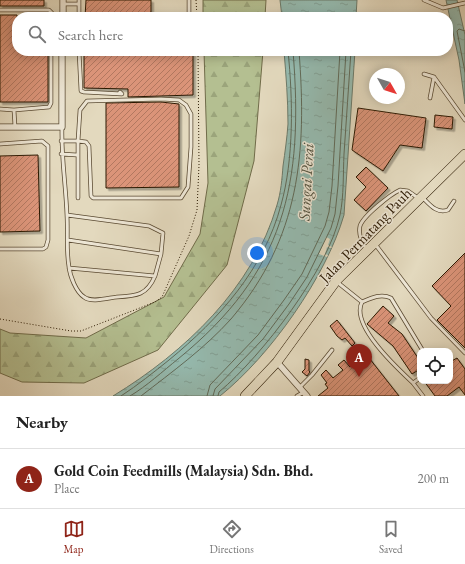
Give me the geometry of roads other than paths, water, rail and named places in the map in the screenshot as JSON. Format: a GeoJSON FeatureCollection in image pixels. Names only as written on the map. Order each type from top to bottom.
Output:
{"type":"FeatureCollection","features":[{"type":"Feature","properties":{"kind":"main road","name":"Jalan Permatang Pauh"},"geometry":{"type":"LineString","coordinates":[[245,396],[277,362],[336,281],[465,154]]}},
{"type":"Feature","properties":{"kind":"street"},"geometry":{"type":"LineString","coordinates":[[0,127],[62,127],[62,56]]}},
{"type":"Feature","properties":{"kind":"street"},"geometry":{"type":"LineString","coordinates":[[277,362],[304,392]]}},
{"type":"Feature","properties":{"kind":"lane"},"geometry":{"type":"LineString","coordinates":[[189,0],[189,12]]}},
{"type":"Feature","properties":{"kind":"lane"},"geometry":{"type":"LineString","coordinates":[[424,0],[443,8],[463,4]]}},
{"type":"Feature","properties":{"kind":"lane"},"geometry":{"type":"LineString","coordinates":[[63,2],[79,2]]}},
{"type":"Feature","properties":{"kind":"lane"},"geometry":{"type":"LineString","coordinates":[[0,10],[49,10],[51,12]]}},
{"type":"Feature","properties":{"kind":"lane"},"geometry":{"type":"LineString","coordinates":[[0,109],[14,110],[49,107],[51,104],[51,56]]}},
{"type":"Feature","properties":{"kind":"lane"},"geometry":{"type":"LineString","coordinates":[[79,56],[81,91],[122,94],[120,92]]}},
{"type":"Feature","properties":{"kind":"lane"},"geometry":{"type":"LineString","coordinates":[[424,74],[434,77],[465,120]]}},
{"type":"Feature","properties":{"kind":"lane"},"geometry":{"type":"LineString","coordinates":[[430,98],[434,77]]}},
{"type":"Feature","properties":{"kind":"lane"},"geometry":{"type":"LineString","coordinates":[[62,141],[78,142],[86,142],[89,146],[91,196],[93,198],[181,198],[187,192],[191,147],[191,114],[186,105],[179,100],[87,101],[80,110],[78,142],[77,155],[78,198]]}},
{"type":"Feature","properties":{"kind":"lane"},"geometry":{"type":"LineString","coordinates":[[14,110],[15,127]]}},
{"type":"Feature","properties":{"kind":"lane"},"geometry":{"type":"LineString","coordinates":[[62,127],[61,154],[67,215],[69,268],[79,292],[86,298],[90,299],[127,297],[150,288],[161,254],[163,233],[157,228],[150,226],[67,215]]}},
{"type":"Feature","properties":{"kind":"lane"},"geometry":{"type":"LineString","coordinates":[[0,144],[42,142],[48,146],[48,240],[46,247],[42,249],[0,249]]}},
{"type":"Feature","properties":{"kind":"lane"},"geometry":{"type":"LineString","coordinates":[[61,154],[77,155]]}},
{"type":"Feature","properties":{"kind":"lane"},"geometry":{"type":"LineString","coordinates":[[367,250],[360,240],[360,227],[368,216],[400,190],[408,191],[442,212],[448,210],[454,201]]}},
{"type":"Feature","properties":{"kind":"lane"},"geometry":{"type":"LineString","coordinates":[[68,240],[161,254]]}},
{"type":"Feature","properties":{"kind":"lane"},"geometry":{"type":"LineString","coordinates":[[374,243],[431,318],[465,353]]}},
{"type":"Feature","properties":{"kind":"lane"},"geometry":{"type":"LineString","coordinates":[[69,268],[155,276]]}},
{"type":"Feature","properties":{"kind":"lane"},"geometry":{"type":"LineString","coordinates":[[336,281],[362,302]]}},
{"type":"Feature","properties":{"kind":"lane"},"geometry":{"type":"LineString","coordinates":[[421,348],[391,298],[384,296],[371,297],[362,302],[359,312],[364,327],[389,359],[413,382],[423,396]]}},
{"type":"Feature","properties":{"kind":"lane"},"geometry":{"type":"LineString","coordinates":[[297,396],[304,392],[312,375],[332,350]]}},
{"type":"Feature","properties":{"kind":"lane"},"geometry":{"type":"LineString","coordinates":[[413,382],[417,380]]}},
{"type":"Feature","properties":{"kind":"water"},"geometry":{"type":"Polygon","coordinates":[[[280,0],[357,0],[356,12],[281,12],[280,0]]]}},
{"type":"Feature","properties":{"kind":"water"},"geometry":{"type":"Polygon","coordinates":[[[446,0],[457,0],[465,35],[465,104],[459,60],[453,32],[453,12],[449,12],[446,0]]]}},
{"type":"Feature","properties":{"kind":"water","name":"Sungai Perai"},"geometry":{"type":"Polygon","coordinates":[[[284,56],[355,56],[344,215],[336,239],[324,264],[294,314],[276,338],[258,360],[220,396],[113,396],[140,379],[190,338],[213,315],[234,290],[251,264],[266,235],[277,205],[281,186],[288,124],[284,56]]]}},
{"type":"Feature","properties":{"kind":"place","name":"Gold Coin Feedmills (Malaysia) Sdn. Bhd."},"geometry":{"type":"Point","coordinates":[359,377]}}]}
